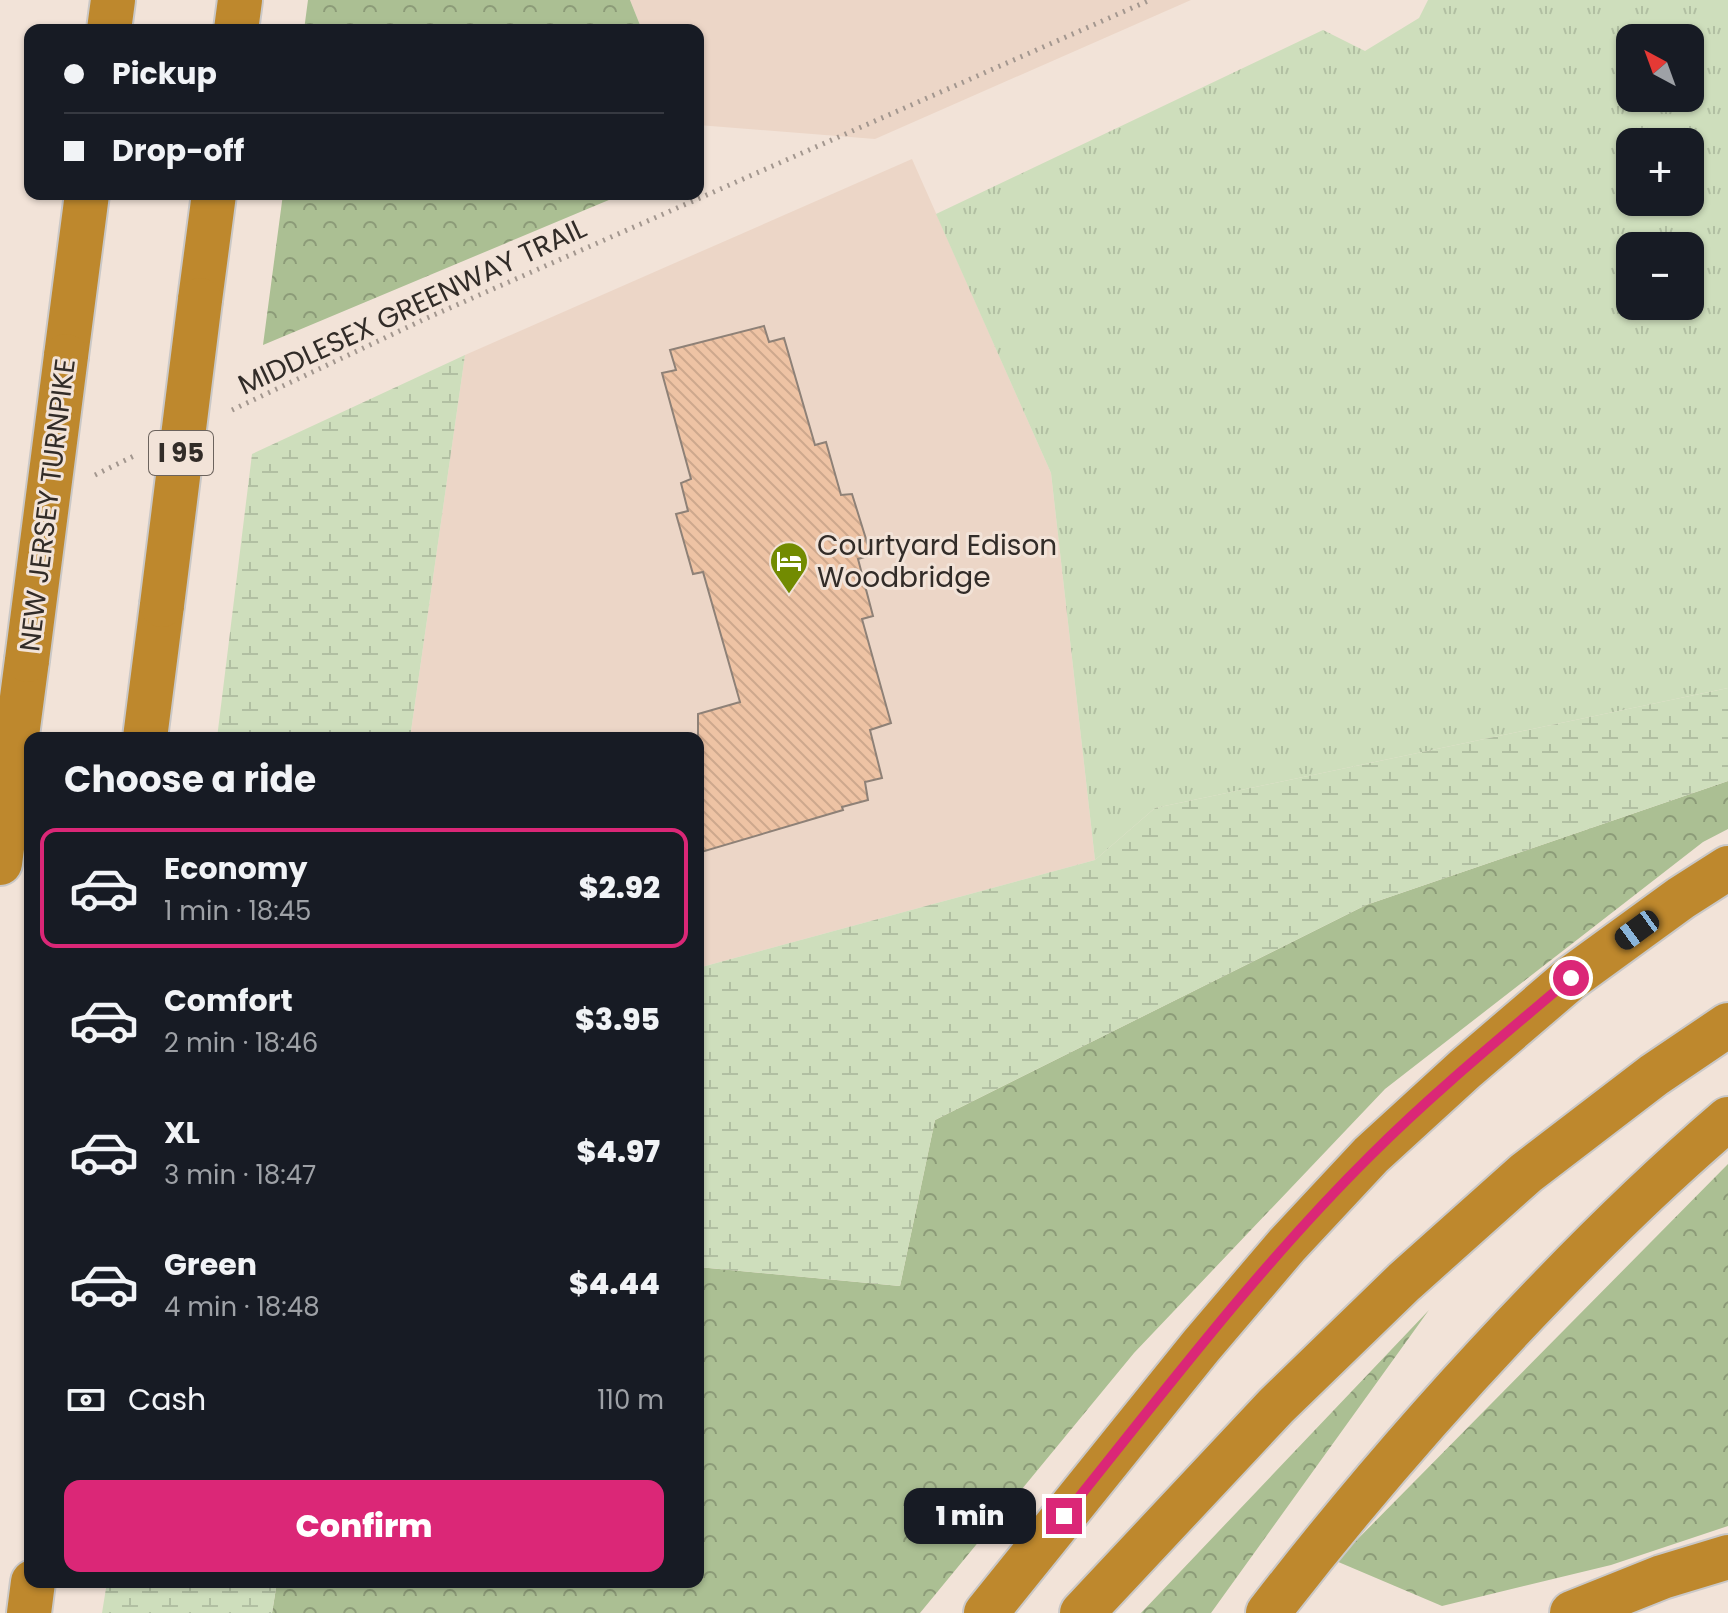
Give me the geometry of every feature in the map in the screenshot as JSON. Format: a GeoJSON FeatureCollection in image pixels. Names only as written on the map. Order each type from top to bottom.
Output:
{"type":"FeatureCollection","features":[{"type":"Feature","properties":{"kind":"highway"},"geometry":{"type":"LineString","coordinates":[[110,24],[113,0]]}},
{"type":"Feature","properties":{"kind":"highway"},"geometry":{"type":"LineString","coordinates":[[237,24],[240,0]]}},
{"type":"Feature","properties":{"kind":"highway","name":"NEW JERSEY TURNPIKE"},"geometry":{"type":"LineString","coordinates":[[0,863],[86,200]]}},
{"type":"Feature","properties":{"kind":"highway","name":"I 95"},"geometry":{"type":"LineString","coordinates":[[146,732],[213,200]]}},
{"type":"Feature","properties":{"kind":"highway"},"geometry":{"type":"LineString","coordinates":[[986,1613],[1201,1346],[1287,1245],[1371,1155],[1571,978],[1728,868]]}},
{"type":"Feature","properties":{"kind":"highway"},"geometry":{"type":"LineString","coordinates":[[1082,1613],[1276,1406],[1404,1282],[1526,1173],[1654,1075],[1728,1025]]}},
{"type":"Feature","properties":{"kind":"highway"},"geometry":{"type":"LineString","coordinates":[[1268,1613],[1385,1468],[1514,1324],[1614,1222],[1728,1119]]}},
{"type":"Feature","properties":{"kind":"highway"},"geometry":{"type":"LineString","coordinates":[[1572,1613],[1662,1577],[1728,1557]]}},
{"type":"Feature","properties":{"kind":"highway"},"geometry":{"type":"LineString","coordinates":[[29,1613],[32,1588]]}},
{"type":"Feature","properties":{"kind":"path","name":"MIDDLESEX GREENWAY TRAIL"},"geometry":{"type":"LineString","coordinates":[[704,196],[1150,0]]}},
{"type":"Feature","properties":{"kind":"path","name":"MIDDLESEX GREENWAY TRAIL"},"geometry":{"type":"LineString","coordinates":[[228,412],[427,318],[695,200]]}},
{"type":"Feature","properties":{"kind":"path"},"geometry":{"type":"LineString","coordinates":[[85,480],[142,453]]}},
{"type":"Feature","properties":{"kind":"shaded area"},"geometry":{"type":"Polygon","coordinates":[[[630,0],[1191,0],[875,139],[704,125],[704,24],[640,24],[630,0]]]}},
{"type":"Feature","properties":{"kind":"shaded area"},"geometry":{"type":"Polygon","coordinates":[[[912,159],[1051,473],[1095,860],[704,966],[704,732],[411,732],[465,355],[912,159]]]}},
{"type":"Feature","properties":{"kind":"green space"},"geometry":{"type":"Polygon","coordinates":[[[308,0],[630,0],[640,24],[305,24],[308,0]]]}},
{"type":"Feature","properties":{"kind":"green space"},"geometry":{"type":"Polygon","coordinates":[[[1428,0],[1728,0],[1728,688],[1155,808],[1095,860],[1051,473],[936,214],[1323,30],[1365,51],[1419,18],[1428,0]]]}},
{"type":"Feature","properties":{"kind":"green space"},"geometry":{"type":"Polygon","coordinates":[[[282,200],[609,200],[263,345],[282,200]]]}},
{"type":"Feature","properties":{"kind":"green space"},"geometry":{"type":"Polygon","coordinates":[[[465,355],[411,732],[218,732],[252,454],[465,355]]]}},
{"type":"Feature","properties":{"kind":"green space"},"geometry":{"type":"Polygon","coordinates":[[[1728,688],[1728,781],[1366,905],[935,1120],[900,1286],[704,1268],[704,966],[1095,860],[1155,808],[1728,688]]]}},
{"type":"Feature","properties":{"kind":"green space"},"geometry":{"type":"Polygon","coordinates":[[[1728,781],[1728,829],[1703,842],[1385,1089],[1134,1353],[920,1613],[272,1613],[276,1588],[704,1588],[704,1268],[900,1286],[935,1120],[1366,905],[1728,781]]]}},
{"type":"Feature","properties":{"kind":"green space"},"geometry":{"type":"Polygon","coordinates":[[[1728,1164],[1728,1526],[1611,1565],[1442,1606],[1336,1561],[1728,1164]]]}},
{"type":"Feature","properties":{"kind":"green space"},"geometry":{"type":"Polygon","coordinates":[[[1429,1310],[1211,1613],[1141,1613],[1429,1310]]]}},
{"type":"Feature","properties":{"kind":"green space"},"geometry":{"type":"Polygon","coordinates":[[[106,1588],[276,1588],[272,1613],[102,1613],[106,1588]]]}},
{"type":"Feature","properties":{"kind":"building","name":"Courtyard Edison Woodbridge"},"geometry":{"type":"Polygon","coordinates":[[[764,326],[769,342],[784,338],[815,445],[826,442],[841,495],[852,494],[871,555],[858,559],[873,616],[862,619],[891,723],[870,730],[882,778],[865,782],[868,800],[704,851],[704,732],[698,732],[698,714],[740,702],[703,572],[693,574],[676,514],[688,511],[681,483],[691,479],[662,373],[676,370],[670,350],[764,326]]]}},
{"type":"Feature","properties":{"kind":"place","name":"Courtyard Edison Woodbridge"},"geometry":{"type":"Point","coordinates":[789,595]}},
{"type":"Feature","properties":{"kind":"route"},"geometry":{"type":"LineString","coordinates":[[1064,1516],[1201,1346],[1287,1245],[1371,1155],[1571,978]]}}]}
